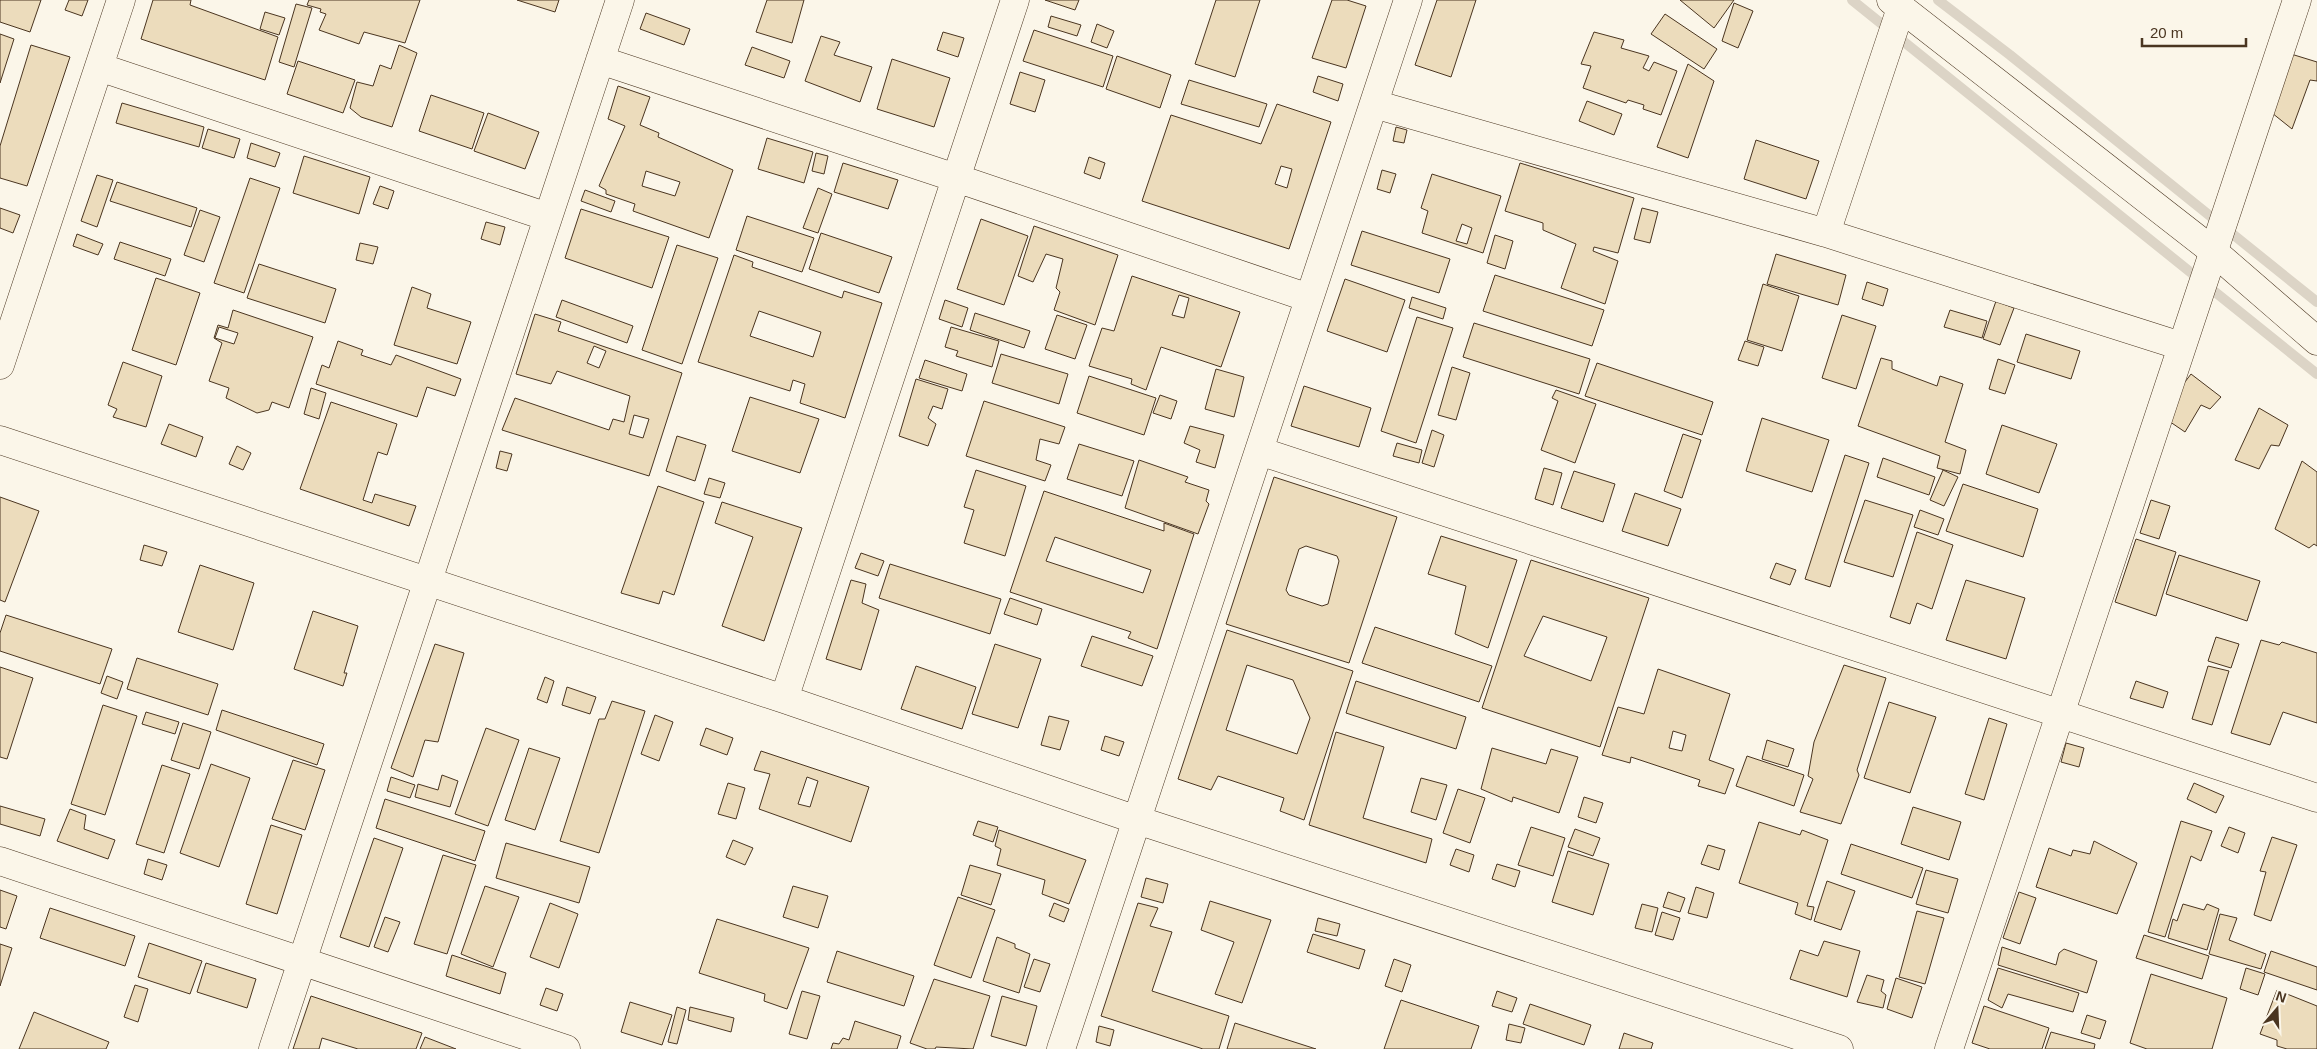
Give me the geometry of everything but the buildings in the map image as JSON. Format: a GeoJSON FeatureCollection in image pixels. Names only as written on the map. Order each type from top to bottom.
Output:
{"type":"FeatureCollection","features":[{"type":"Feature","properties":{"kind":"street"},"geometry":{"type":"LineString","coordinates":[[0,364],[121,0]]}},
{"type":"Feature","properties":{"kind":"street"},"geometry":{"type":"LineString","coordinates":[[273,1049],[620,0]]}},
{"type":"Feature","properties":{"kind":"street"},"geometry":{"type":"LineString","coordinates":[[784,699],[1015,0]]}},
{"type":"Feature","properties":{"kind":"street"},"geometry":{"type":"LineString","coordinates":[[1061,1049],[1408,0]]}},
{"type":"Feature","properties":{"kind":"street"},"geometry":{"type":"LineString","coordinates":[[1949,1049],[2297,0]]}},
{"type":"Feature","properties":{"kind":"street"},"geometry":{"type":"LineString","coordinates":[[2304,0],[2317,5]]}},
{"type":"Feature","properties":{"kind":"street"},"geometry":{"type":"LineString","coordinates":[[1826,233],[1896,4],[2213,251],[2317,341]]}},
{"type":"Feature","properties":{"kind":"street"},"geometry":{"type":"LineString","coordinates":[[600,60],[1309,298]]}},
{"type":"Feature","properties":{"kind":"street"},"geometry":{"type":"LineString","coordinates":[[98,67],[548,216]]}},
{"type":"Feature","properties":{"kind":"street"},"geometry":{"type":"LineString","coordinates":[[1374,104],[1826,233],[2181,346]]}},
{"type":"Feature","properties":{"kind":"street"},"geometry":{"type":"LineString","coordinates":[[0,440],[784,699],[1137,820],[1839,1049]]}},
{"type":"Feature","properties":{"kind":"street"},"geometry":{"type":"LineString","coordinates":[[1259,451],[2317,798]]}},
{"type":"Feature","properties":{"kind":"street"},"geometry":{"type":"LineString","coordinates":[[0,861],[566,1049]]}},
{"type":"Feature","properties":{"kind":"waterway"},"geometry":{"type":"LineString","coordinates":[[1852,0],[2317,374]]}},
{"type":"Feature","properties":{"kind":"waterway"},"geometry":{"type":"LineString","coordinates":[[1938,0],[2010,55],[2317,302]]}}]}
